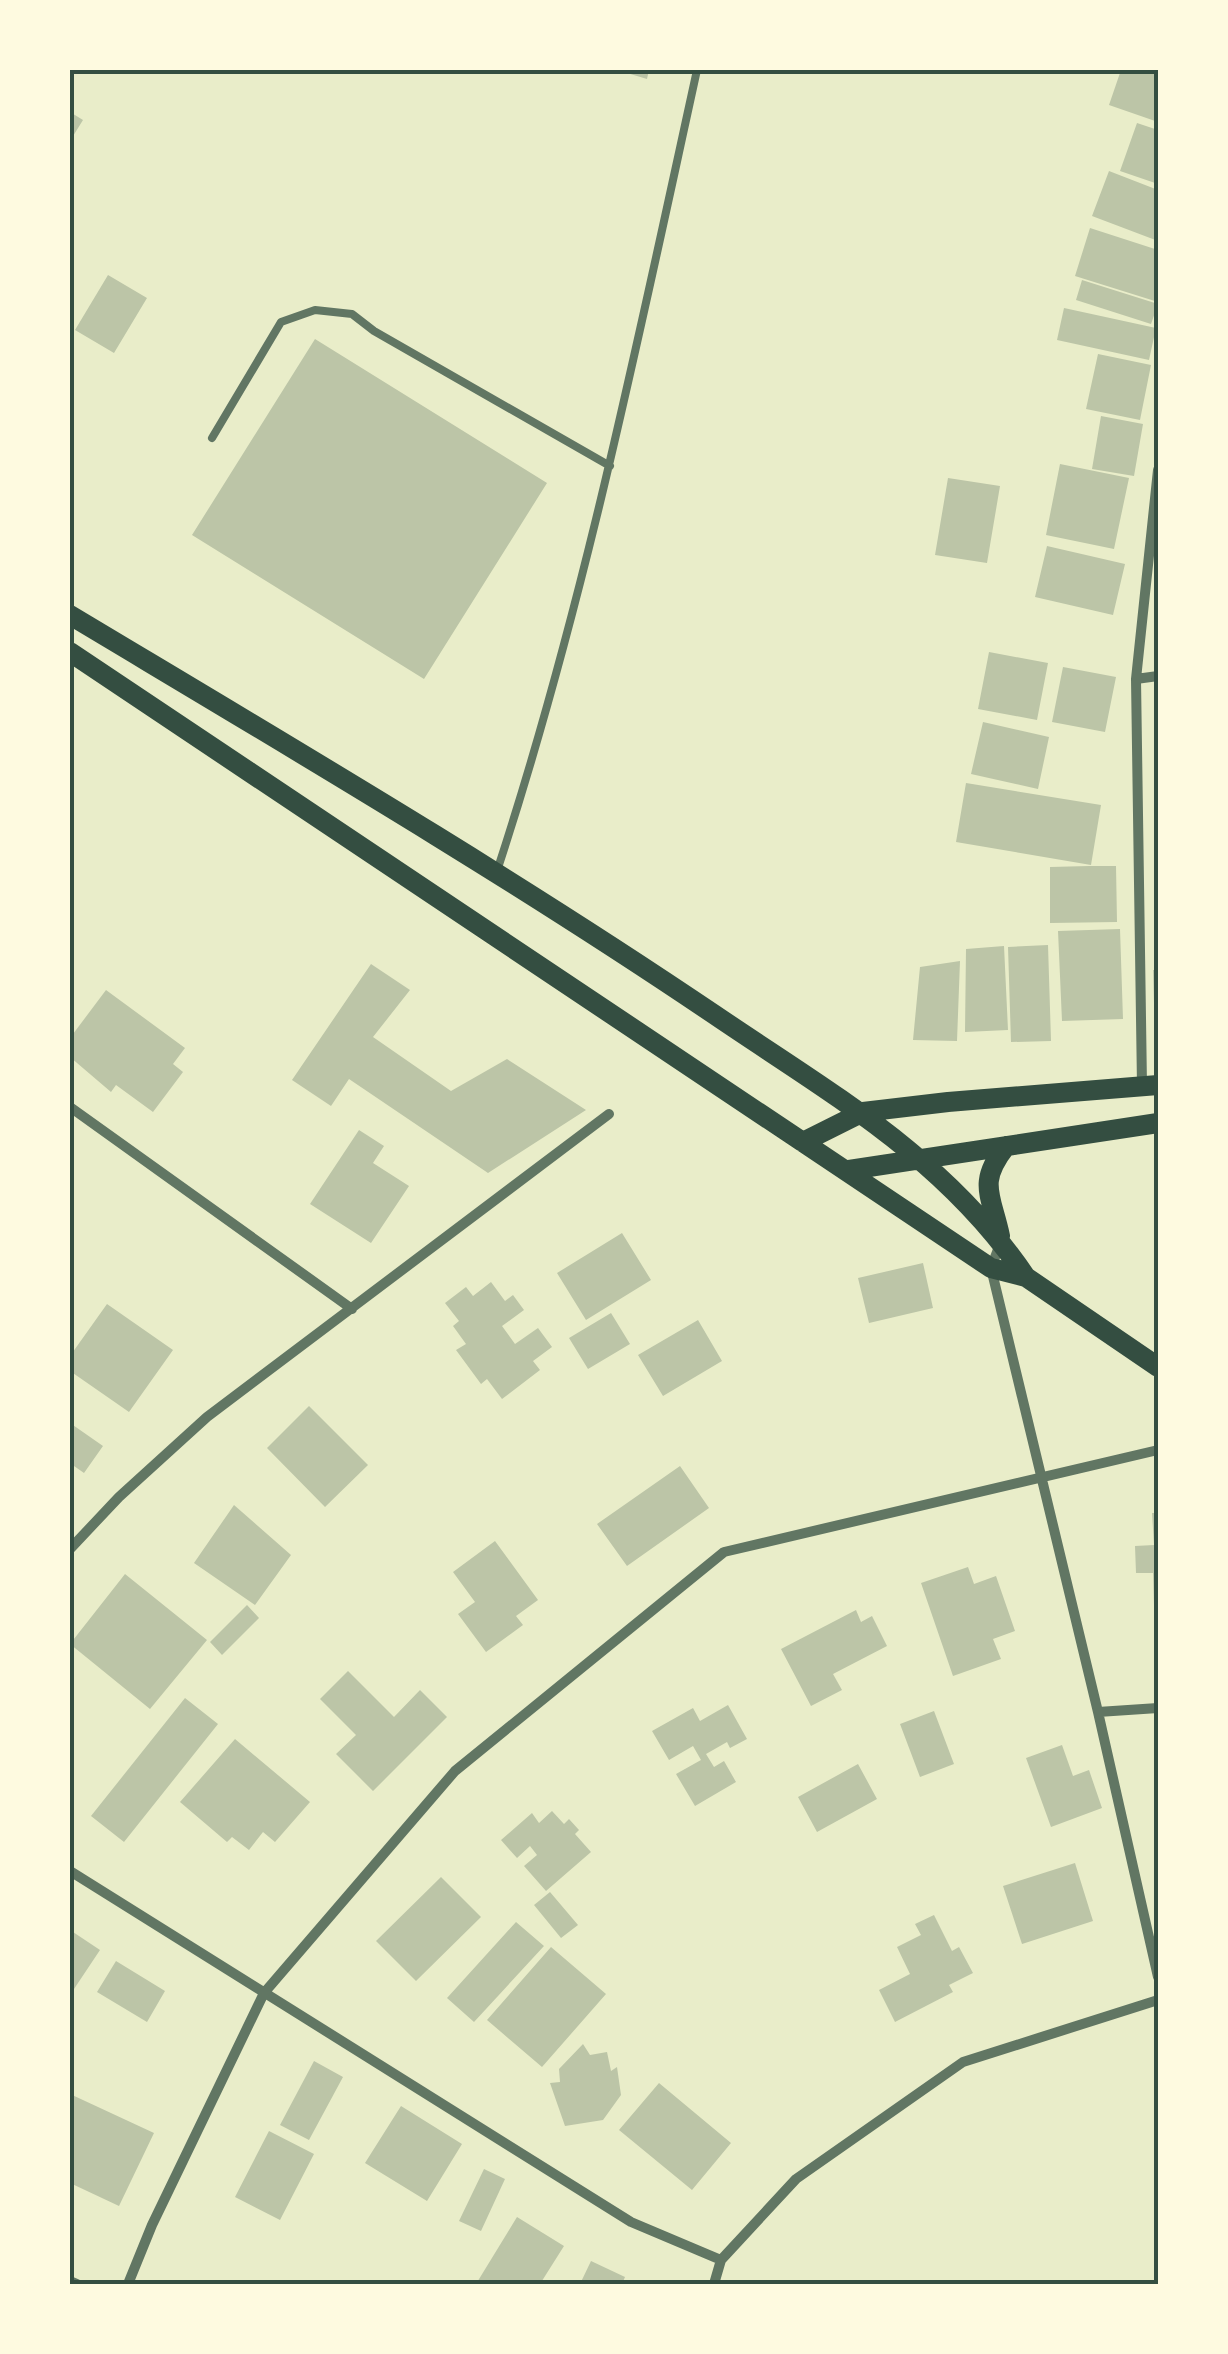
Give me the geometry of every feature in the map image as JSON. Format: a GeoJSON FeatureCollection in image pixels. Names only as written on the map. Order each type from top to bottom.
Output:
{"type":"FeatureCollection","features":[{"type":"Feature","properties":{"kind":"main road"},"geometry":{"type":"LineString","coordinates":[[70,614],[497,871],[863,1112],[952,1186],[1002,1240],[1026,1276],[1158,1367]]}},
{"type":"Feature","properties":{"kind":"main road"},"geometry":{"type":"LineString","coordinates":[[70,652],[990,1268],[1026,1276]]}},
{"type":"Feature","properties":{"kind":"main road"},"geometry":{"type":"LineString","coordinates":[[803,1142],[863,1112],[1150,1086]]}},
{"type":"Feature","properties":{"kind":"main road"},"geometry":{"type":"LineString","coordinates":[[849,1170],[1158,1124]]}},
{"type":"Feature","properties":{"kind":"main road"},"geometry":{"type":"LineString","coordinates":[[1002,1240],[986,1179],[1006,1146]]}},
{"type":"Feature","properties":{"kind":"street"},"geometry":{"type":"LineString","coordinates":[[1150,1086],[1136,679],[1153,567],[1158,470]]}},
{"type":"Feature","properties":{"kind":"street"},"geometry":{"type":"LineString","coordinates":[[1136,679],[1158,676]]}},
{"type":"Feature","properties":{"kind":"street"},"geometry":{"type":"LineString","coordinates":[[70,1108],[352,1310]]}},
{"type":"Feature","properties":{"kind":"street"},"geometry":{"type":"LineString","coordinates":[[70,1549],[206,1416],[608,1114]]}},
{"type":"Feature","properties":{"kind":"street"},"geometry":{"type":"LineString","coordinates":[[1002,1240],[990,1268],[1158,1977]]}},
{"type":"Feature","properties":{"kind":"street"},"geometry":{"type":"LineString","coordinates":[[128,2284],[152,2224],[264,1993],[455,1770],[724,1552],[1158,1450]]}},
{"type":"Feature","properties":{"kind":"street"},"geometry":{"type":"LineString","coordinates":[[1098,1712],[1158,1708]]}},
{"type":"Feature","properties":{"kind":"street"},"geometry":{"type":"LineString","coordinates":[[70,1871],[631,2222],[722,2260]]}},
{"type":"Feature","properties":{"kind":"street"},"geometry":{"type":"LineString","coordinates":[[714,2284],[722,2260],[796,2179],[963,2062],[1158,2000]]}},
{"type":"Feature","properties":{"kind":"lane"},"geometry":{"type":"LineString","coordinates":[[497,871],[542,730],[610,466],[697,70]]}},
{"type":"Feature","properties":{"kind":"lane"},"geometry":{"type":"LineString","coordinates":[[212,438],[281,322],[314,310],[352,314],[610,466]]}},
{"type":"Feature","properties":{"kind":"building"},"geometry":{"type":"Polygon","coordinates":[[[617,70],[649,70],[647,79],[617,70]]]}},
{"type":"Feature","properties":{"kind":"building"},"geometry":{"type":"Polygon","coordinates":[[[1121,70],[1158,71],[1158,122],[1109,105],[1121,70]]]}},
{"type":"Feature","properties":{"kind":"building"},"geometry":{"type":"Polygon","coordinates":[[[70,112],[83,120],[70,141],[70,112]]]}},
{"type":"Feature","properties":{"kind":"building"},"geometry":{"type":"Polygon","coordinates":[[[1137,123],[1158,130],[1158,184],[1120,171],[1137,123]]]}},
{"type":"Feature","properties":{"kind":"building"},"geometry":{"type":"Polygon","coordinates":[[[1109,171],[1158,190],[1158,241],[1092,216],[1109,171]]]}},
{"type":"Feature","properties":{"kind":"building"},"geometry":{"type":"Polygon","coordinates":[[[1090,228],[1158,250],[1158,302],[1075,276],[1090,228]]]}},
{"type":"Feature","properties":{"kind":"building"},"geometry":{"type":"Polygon","coordinates":[[[108,275],[147,298],[114,353],[75,330],[108,275]]]}},
{"type":"Feature","properties":{"kind":"building"},"geometry":{"type":"Polygon","coordinates":[[[1082,280],[1158,304],[1151,324],[1076,300],[1082,280]]]}},
{"type":"Feature","properties":{"kind":"building"},"geometry":{"type":"Polygon","coordinates":[[[1064,308],[1156,328],[1149,360],[1057,340],[1064,308]]]}},
{"type":"Feature","properties":{"kind":"building"},"geometry":{"type":"Polygon","coordinates":[[[315,339],[547,483],[424,679],[192,535],[315,339]]]}},
{"type":"Feature","properties":{"kind":"building"},"geometry":{"type":"Polygon","coordinates":[[[1098,354],[1151,365],[1140,420],[1086,409],[1098,354]]]}},
{"type":"Feature","properties":{"kind":"building"},"geometry":{"type":"Polygon","coordinates":[[[1101,416],[1143,424],[1134,476],[1092,469],[1101,416]]]}},
{"type":"Feature","properties":{"kind":"building"},"geometry":{"type":"Polygon","coordinates":[[[1060,464],[1129,478],[1114,549],[1046,535],[1060,464]]]}},
{"type":"Feature","properties":{"kind":"building"},"geometry":{"type":"Polygon","coordinates":[[[948,478],[1000,486],[987,563],[935,555],[948,478]]]}},
{"type":"Feature","properties":{"kind":"building"},"geometry":{"type":"Polygon","coordinates":[[[1047,546],[1125,564],[1113,615],[1035,597],[1047,546]]]}},
{"type":"Feature","properties":{"kind":"building"},"geometry":{"type":"Polygon","coordinates":[[[989,652],[1048,663],[1037,720],[978,709],[989,652]]]}},
{"type":"Feature","properties":{"kind":"building"},"geometry":{"type":"Polygon","coordinates":[[[1063,667],[1116,677],[1105,732],[1052,722],[1063,667]]]}},
{"type":"Feature","properties":{"kind":"building"},"geometry":{"type":"Polygon","coordinates":[[[983,722],[1049,737],[1038,789],[971,774],[983,722]]]}},
{"type":"Feature","properties":{"kind":"building"},"geometry":{"type":"Polygon","coordinates":[[[966,783],[1101,805],[1091,865],[956,842],[966,783]]]}},
{"type":"Feature","properties":{"kind":"building"},"geometry":{"type":"Polygon","coordinates":[[[1116,866],[1117,922],[1050,923],[1050,867],[1116,866]]]}},
{"type":"Feature","properties":{"kind":"building"},"geometry":{"type":"Polygon","coordinates":[[[1120,929],[1123,1019],[1062,1021],[1058,931],[1120,929]]]}},
{"type":"Feature","properties":{"kind":"building"},"geometry":{"type":"Polygon","coordinates":[[[1048,945],[1051,1041],[1011,1042],[1008,947],[1048,945]]]}},
{"type":"Feature","properties":{"kind":"building"},"geometry":{"type":"Polygon","coordinates":[[[1004,946],[1008,1030],[965,1032],[966,949],[1004,946]]]}},
{"type":"Feature","properties":{"kind":"building"},"geometry":{"type":"Polygon","coordinates":[[[960,961],[957,1041],[913,1040],[920,967],[960,961]]]}},
{"type":"Feature","properties":{"kind":"building"},"geometry":{"type":"Polygon","coordinates":[[[371,964],[410,990],[373,1037],[451,1091],[507,1059],[586,1110],[488,1173],[349,1079],[331,1106],[292,1080],[371,964]]]}},
{"type":"Feature","properties":{"kind":"building"},"geometry":{"type":"Polygon","coordinates":[[[1153,970],[1158,970],[1158,1003],[1154,1003],[1153,970]]]}},
{"type":"Feature","properties":{"kind":"building"},"geometry":{"type":"Polygon","coordinates":[[[106,990],[185,1048],[173,1064],[183,1072],[153,1112],[116,1085],[111,1092],[70,1057],[70,1038],[106,990]]]}},
{"type":"Feature","properties":{"kind":"building"},"geometry":{"type":"Polygon","coordinates":[[[359,1130],[384,1146],[373,1163],[409,1186],[371,1243],[310,1204],[359,1130]]]}},
{"type":"Feature","properties":{"kind":"building"},"geometry":{"type":"Polygon","coordinates":[[[622,1233],[651,1280],[586,1320],[557,1273],[622,1233]]]}},
{"type":"Feature","properties":{"kind":"building"},"geometry":{"type":"Polygon","coordinates":[[[923,1263],[933,1308],[869,1323],[858,1278],[923,1263]]]}},
{"type":"Feature","properties":{"kind":"building"},"geometry":{"type":"Polygon","coordinates":[[[491,1282],[505,1301],[513,1295],[524,1310],[502,1326],[515,1344],[538,1328],[552,1347],[533,1361],[540,1370],[502,1399],[487,1379],[481,1384],[456,1350],[466,1344],[453,1326],[459,1321],[445,1303],[466,1287],[473,1296],[491,1282]]]}},
{"type":"Feature","properties":{"kind":"building"},"geometry":{"type":"Polygon","coordinates":[[[107,1304],[173,1350],[129,1412],[70,1371],[70,1356],[107,1304]]]}},
{"type":"Feature","properties":{"kind":"building"},"geometry":{"type":"Polygon","coordinates":[[[611,1313],[630,1344],[588,1369],[569,1338],[611,1313]]]}},
{"type":"Feature","properties":{"kind":"building"},"geometry":{"type":"Polygon","coordinates":[[[698,1320],[722,1361],[663,1396],[638,1355],[698,1320]]]}},
{"type":"Feature","properties":{"kind":"building"},"geometry":{"type":"Polygon","coordinates":[[[309,1406],[368,1465],[325,1507],[267,1448],[309,1406]]]}},
{"type":"Feature","properties":{"kind":"building"},"geometry":{"type":"Polygon","coordinates":[[[70,1423],[103,1446],[84,1473],[74,1466],[70,1472],[70,1423]]]}},
{"type":"Feature","properties":{"kind":"building"},"geometry":{"type":"Polygon","coordinates":[[[680,1466],[709,1508],[627,1566],[597,1524],[680,1466]]]}},
{"type":"Feature","properties":{"kind":"building"},"geometry":{"type":"Polygon","coordinates":[[[234,1505],[291,1555],[255,1605],[194,1563],[234,1505]]]}},
{"type":"Feature","properties":{"kind":"building"},"geometry":{"type":"Polygon","coordinates":[[[1152,1513],[1158,1513],[1158,1605],[1154,1605],[1153,1573],[1136,1573],[1135,1546],[1154,1545],[1152,1513]]]}},
{"type":"Feature","properties":{"kind":"building"},"geometry":{"type":"Polygon","coordinates":[[[495,1541],[538,1600],[516,1616],[523,1625],[486,1652],[458,1614],[475,1602],[453,1572],[495,1541]]]}},
{"type":"Feature","properties":{"kind":"building"},"geometry":{"type":"Polygon","coordinates":[[[968,1567],[974,1584],[996,1576],[1015,1631],[993,1639],[1001,1659],[953,1676],[921,1583],[968,1567]]]}},
{"type":"Feature","properties":{"kind":"building"},"geometry":{"type":"Polygon","coordinates":[[[125,1574],[207,1640],[150,1709],[70,1644],[125,1574]]]}},
{"type":"Feature","properties":{"kind":"building"},"geometry":{"type":"Polygon","coordinates":[[[247,1605],[259,1618],[222,1655],[210,1642],[247,1605]]]}},
{"type":"Feature","properties":{"kind":"building"},"geometry":{"type":"Polygon","coordinates":[[[856,1610],[861,1622],[872,1616],[887,1646],[833,1674],[842,1690],[811,1706],[781,1649],[856,1610]]]}},
{"type":"Feature","properties":{"kind":"building"},"geometry":{"type":"Polygon","coordinates":[[[348,1671],[394,1717],[420,1690],[447,1717],[373,1791],[336,1754],[356,1735],[320,1699],[348,1671]]]}},
{"type":"Feature","properties":{"kind":"building"},"geometry":{"type":"Polygon","coordinates":[[[185,1698],[218,1724],[124,1842],[91,1816],[185,1698]]]}},
{"type":"Feature","properties":{"kind":"building"},"geometry":{"type":"Polygon","coordinates":[[[728,1705],[747,1739],[730,1748],[727,1742],[706,1754],[714,1767],[724,1761],[736,1782],[695,1806],[676,1774],[701,1760],[693,1746],[669,1760],[652,1731],[693,1708],[700,1721],[728,1705]]]}},
{"type":"Feature","properties":{"kind":"building"},"geometry":{"type":"Polygon","coordinates":[[[934,1711],[954,1764],[920,1777],[900,1724],[934,1711]]]}},
{"type":"Feature","properties":{"kind":"building"},"geometry":{"type":"Polygon","coordinates":[[[235,1739],[310,1802],[275,1842],[263,1832],[249,1850],[232,1837],[227,1842],[180,1802],[235,1739]]]}},
{"type":"Feature","properties":{"kind":"building"},"geometry":{"type":"Polygon","coordinates":[[[1062,1745],[1073,1776],[1089,1770],[1102,1808],[1051,1827],[1026,1758],[1062,1745]]]}},
{"type":"Feature","properties":{"kind":"building"},"geometry":{"type":"Polygon","coordinates":[[[858,1764],[877,1799],[817,1832],[798,1797],[858,1764]]]}},
{"type":"Feature","properties":{"kind":"building"},"geometry":{"type":"Polygon","coordinates":[[[552,1811],[564,1824],[569,1819],[579,1830],[575,1834],[591,1852],[546,1891],[524,1866],[537,1855],[530,1846],[517,1858],[501,1840],[532,1813],[539,1823],[552,1811]]]}},
{"type":"Feature","properties":{"kind":"building"},"geometry":{"type":"Polygon","coordinates":[[[1075,1863],[1093,1921],[1022,1944],[1003,1886],[1075,1863]]]}},
{"type":"Feature","properties":{"kind":"building"},"geometry":{"type":"Polygon","coordinates":[[[441,1877],[481,1917],[416,1981],[376,1941],[441,1877]]]}},
{"type":"Feature","properties":{"kind":"building"},"geometry":{"type":"Polygon","coordinates":[[[550,1892],[578,1925],[561,1938],[534,1905],[550,1892]]]}},
{"type":"Feature","properties":{"kind":"building"},"geometry":{"type":"Polygon","coordinates":[[[934,1915],[952,1951],[959,1947],[973,1973],[949,1985],[953,1992],[895,2022],[879,1990],[910,1974],[897,1947],[921,1935],[915,1924],[934,1915]]]}},
{"type":"Feature","properties":{"kind":"building"},"geometry":{"type":"Polygon","coordinates":[[[516,1922],[544,1946],[474,2022],[447,1998],[516,1922]]]}},
{"type":"Feature","properties":{"kind":"building"},"geometry":{"type":"Polygon","coordinates":[[[70,1930],[100,1950],[70,1995],[70,1930]]]}},
{"type":"Feature","properties":{"kind":"building"},"geometry":{"type":"Polygon","coordinates":[[[551,1947],[606,1994],[542,2067],[487,2020],[551,1947]]]}},
{"type":"Feature","properties":{"kind":"building"},"geometry":{"type":"Polygon","coordinates":[[[116,1961],[165,1991],[147,2022],[97,1992],[116,1961]]]}},
{"type":"Feature","properties":{"kind":"building"},"geometry":{"type":"Polygon","coordinates":[[[583,2044],[590,2055],[607,2052],[611,2071],[617,2067],[621,2095],[603,2120],[565,2126],[550,2083],[560,2082],[559,2069],[583,2044]]]}},
{"type":"Feature","properties":{"kind":"building"},"geometry":{"type":"Polygon","coordinates":[[[314,2061],[343,2077],[309,2140],[280,2125],[314,2061]]]}},
{"type":"Feature","properties":{"kind":"building"},"geometry":{"type":"Polygon","coordinates":[[[659,2083],[731,2143],[692,2190],[619,2130],[659,2083]]]}},
{"type":"Feature","properties":{"kind":"building"},"geometry":{"type":"Polygon","coordinates":[[[70,2094],[154,2133],[119,2206],[70,2183],[70,2094]]]}},
{"type":"Feature","properties":{"kind":"building"},"geometry":{"type":"Polygon","coordinates":[[[401,2106],[462,2144],[427,2201],[365,2163],[401,2106]]]}},
{"type":"Feature","properties":{"kind":"building"},"geometry":{"type":"Polygon","coordinates":[[[269,2131],[314,2154],[280,2220],[235,2197],[269,2131]]]}},
{"type":"Feature","properties":{"kind":"building"},"geometry":{"type":"Polygon","coordinates":[[[484,2169],[505,2179],[481,2231],[459,2221],[484,2169]]]}},
{"type":"Feature","properties":{"kind":"building"},"geometry":{"type":"Polygon","coordinates":[[[517,2217],[564,2246],[540,2284],[476,2284],[517,2217]]]}},
{"type":"Feature","properties":{"kind":"building"},"geometry":{"type":"Polygon","coordinates":[[[591,2261],[625,2277],[622,2284],[580,2284],[591,2261]]]}}]}
